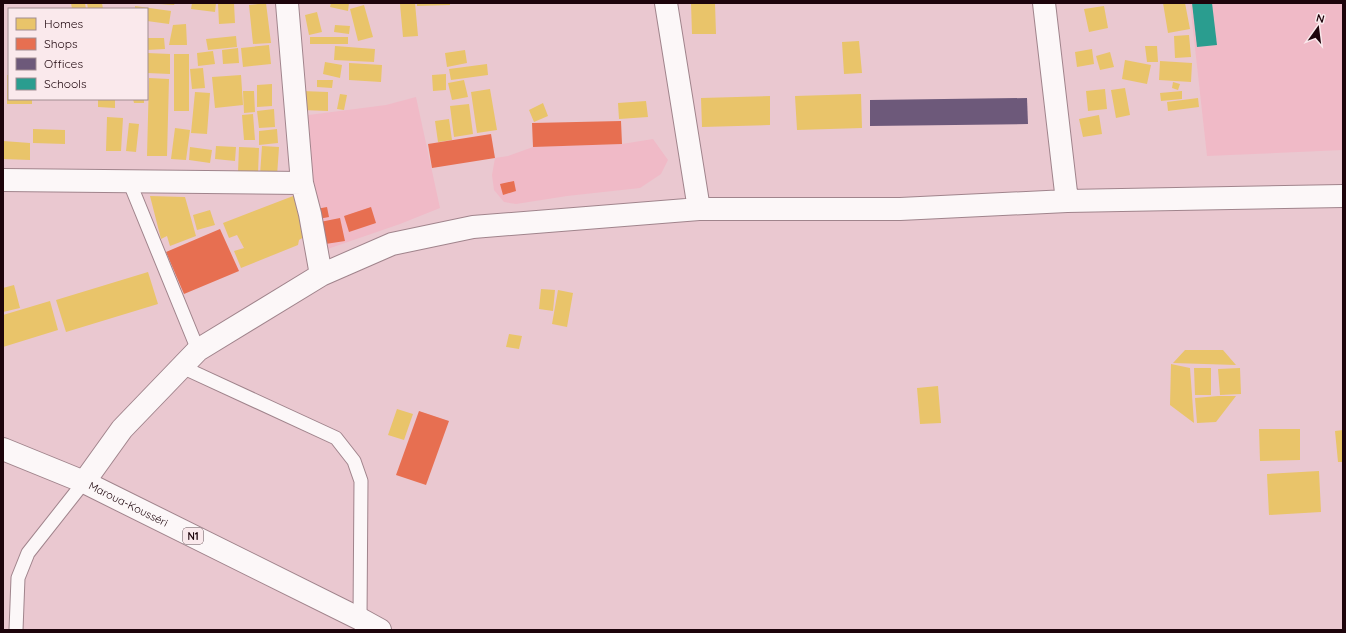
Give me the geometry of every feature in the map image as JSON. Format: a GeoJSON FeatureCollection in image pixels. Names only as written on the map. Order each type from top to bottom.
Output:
{"type":"FeatureCollection","features":[{"type":"Feature","properties":{"kind":"main road"},"geometry":{"type":"LineString","coordinates":[[287,3],[302,183],[310,214],[321,275]]}},
{"type":"Feature","properties":{"kind":"main road"},"geometry":{"type":"LineString","coordinates":[[666,3],[699,209]]}},
{"type":"Feature","properties":{"kind":"main road"},"geometry":{"type":"LineString","coordinates":[[1044,3],[1067,201]]}},
{"type":"Feature","properties":{"kind":"main road"},"geometry":{"type":"LineString","coordinates":[[3,180],[302,183]]}},
{"type":"Feature","properties":{"kind":"main road"},"geometry":{"type":"LineString","coordinates":[[84,482],[122,429],[198,350],[321,275],[392,244],[473,227],[699,209],[900,208],[1067,201],[1343,196]]}},
{"type":"Feature","properties":{"kind":"main road","name":"Maroua-Kousséri"},"geometry":{"type":"LineString","coordinates":[[3,449],[84,482],[358,624],[380,630]]}},
{"type":"Feature","properties":{"kind":"lane"},"geometry":{"type":"LineString","coordinates":[[129,181],[198,350]]}},
{"type":"Feature","properties":{"kind":"lane"},"geometry":{"type":"LineString","coordinates":[[182,367],[336,438],[354,461],[361,481],[358,624]]}},
{"type":"Feature","properties":{"kind":"lane"},"geometry":{"type":"LineString","coordinates":[[16,630],[18,578],[28,553],[84,482]]}},
{"type":"Feature","properties":{"kind":"shaded area"},"geometry":{"type":"Polygon","coordinates":[[[1190,3],[1343,3],[1343,150],[1207,156],[1190,3]]]}},
{"type":"Feature","properties":{"kind":"shaded area"},"geometry":{"type":"Polygon","coordinates":[[[416,97],[440,208],[400,224],[313,254],[301,116],[386,105],[416,97]]]}},
{"type":"Feature","properties":{"kind":"shaded area"},"geometry":{"type":"Polygon","coordinates":[[[653,139],[668,160],[661,174],[640,188],[567,196],[516,204],[504,202],[494,190],[492,175],[495,158],[508,156],[533,147],[622,144],[653,139]]]}},
{"type":"Feature","properties":{"kind":"building: Homes"},"geometry":{"type":"Polygon","coordinates":[[[71,3],[85,3],[86,8],[72,8],[71,3]]]}},
{"type":"Feature","properties":{"kind":"building: Homes"},"geometry":{"type":"Polygon","coordinates":[[[87,3],[102,3],[103,8],[88,8],[87,3]]]}},
{"type":"Feature","properties":{"kind":"building: Homes"},"geometry":{"type":"Polygon","coordinates":[[[159,3],[175,3],[174,5],[159,3]]]}},
{"type":"Feature","properties":{"kind":"building: Homes"},"geometry":{"type":"Polygon","coordinates":[[[192,3],[216,3],[215,12],[191,9],[192,3]]]}},
{"type":"Feature","properties":{"kind":"building: Homes"},"geometry":{"type":"Polygon","coordinates":[[[218,3],[234,3],[235,23],[219,24],[218,3]]]}},
{"type":"Feature","properties":{"kind":"building: Homes"},"geometry":{"type":"Polygon","coordinates":[[[266,3],[271,43],[253,44],[249,5],[266,3]]]}},
{"type":"Feature","properties":{"kind":"building: Homes"},"geometry":{"type":"Polygon","coordinates":[[[331,3],[349,3],[348,11],[330,7],[331,3]]]}},
{"type":"Feature","properties":{"kind":"building: Homes"},"geometry":{"type":"Polygon","coordinates":[[[415,3],[418,36],[403,37],[400,4],[415,3]]]}},
{"type":"Feature","properties":{"kind":"building: Homes"},"geometry":{"type":"Polygon","coordinates":[[[417,3],[450,3],[450,5],[417,6],[417,3]]]}},
{"type":"Feature","properties":{"kind":"building: Homes"},"geometry":{"type":"Polygon","coordinates":[[[691,3],[715,3],[716,34],[692,34],[691,3]]]}},
{"type":"Feature","properties":{"kind":"building: Homes"},"geometry":{"type":"Polygon","coordinates":[[[1163,3],[1185,3],[1190,29],[1168,33],[1163,3]]]}},
{"type":"Feature","properties":{"kind":"building: Homes"},"geometry":{"type":"Polygon","coordinates":[[[364,5],[373,37],[358,41],[350,9],[364,5]]]}},
{"type":"Feature","properties":{"kind":"building: Homes"},"geometry":{"type":"Polygon","coordinates":[[[135,6],[171,11],[169,24],[148,21],[148,8],[135,8],[135,6]]]}},
{"type":"Feature","properties":{"kind":"building: Homes"},"geometry":{"type":"Polygon","coordinates":[[[1104,6],[1108,28],[1089,32],[1084,9],[1104,6]]]}},
{"type":"Feature","properties":{"kind":"building: Homes"},"geometry":{"type":"Polygon","coordinates":[[[317,12],[322,32],[309,35],[305,15],[317,12]]]}},
{"type":"Feature","properties":{"kind":"building: Homes"},"geometry":{"type":"Polygon","coordinates":[[[186,24],[187,45],[169,45],[173,25],[186,24]]]}},
{"type":"Feature","properties":{"kind":"building: Homes"},"geometry":{"type":"Polygon","coordinates":[[[335,25],[350,26],[349,34],[334,32],[335,25]]]}},
{"type":"Feature","properties":{"kind":"building: Homes"},"geometry":{"type":"Polygon","coordinates":[[[1189,35],[1191,57],[1175,58],[1174,36],[1189,35]]]}},
{"type":"Feature","properties":{"kind":"building: Homes"},"geometry":{"type":"Polygon","coordinates":[[[236,36],[237,47],[208,50],[206,39],[236,36]]]}},
{"type":"Feature","properties":{"kind":"building: Homes"},"geometry":{"type":"Polygon","coordinates":[[[310,37],[348,37],[348,44],[310,44],[310,37]]]}},
{"type":"Feature","properties":{"kind":"building: Homes"},"geometry":{"type":"Polygon","coordinates":[[[148,38],[164,38],[165,49],[148,50],[148,38]]]}},
{"type":"Feature","properties":{"kind":"building: Homes"},"geometry":{"type":"Polygon","coordinates":[[[859,41],[862,73],[844,74],[842,42],[859,41]]]}},
{"type":"Feature","properties":{"kind":"building: Homes"},"geometry":{"type":"Polygon","coordinates":[[[269,45],[271,64],[243,67],[241,48],[269,45]]]}},
{"type":"Feature","properties":{"kind":"building: Homes"},"geometry":{"type":"Polygon","coordinates":[[[335,46],[375,49],[374,62],[334,60],[335,46]]]}},
{"type":"Feature","properties":{"kind":"building: Homes"},"geometry":{"type":"Polygon","coordinates":[[[1145,46],[1157,46],[1158,62],[1147,62],[1145,46]]]}},
{"type":"Feature","properties":{"kind":"building: Homes"},"geometry":{"type":"Polygon","coordinates":[[[238,48],[239,63],[223,64],[222,50],[238,48]]]}},
{"type":"Feature","properties":{"kind":"building: Homes"},"geometry":{"type":"Polygon","coordinates":[[[1092,49],[1094,64],[1077,67],[1075,52],[1092,49]]]}},
{"type":"Feature","properties":{"kind":"building: Homes"},"geometry":{"type":"Polygon","coordinates":[[[465,50],[467,63],[447,67],[445,53],[465,50]]]}},
{"type":"Feature","properties":{"kind":"building: Homes"},"geometry":{"type":"Polygon","coordinates":[[[213,51],[215,64],[198,66],[197,53],[213,51]]]}},
{"type":"Feature","properties":{"kind":"building: Homes"},"geometry":{"type":"Polygon","coordinates":[[[1110,52],[1114,67],[1100,70],[1096,56],[1110,52]]]}},
{"type":"Feature","properties":{"kind":"building: Homes"},"geometry":{"type":"Polygon","coordinates":[[[148,53],[170,54],[170,74],[148,73],[148,53]]]}},
{"type":"Feature","properties":{"kind":"building: Homes"},"geometry":{"type":"Polygon","coordinates":[[[174,54],[189,54],[189,111],[174,111],[174,54]]]}},
{"type":"Feature","properties":{"kind":"building: Homes"},"geometry":{"type":"Polygon","coordinates":[[[1125,60],[1151,65],[1147,84],[1122,79],[1125,60]]]}},
{"type":"Feature","properties":{"kind":"building: Homes"},"geometry":{"type":"Polygon","coordinates":[[[1160,61],[1192,63],[1191,82],[1159,80],[1160,61]]]}},
{"type":"Feature","properties":{"kind":"building: Homes"},"geometry":{"type":"Polygon","coordinates":[[[325,62],[342,65],[340,78],[323,74],[325,62]]]}},
{"type":"Feature","properties":{"kind":"building: Homes"},"geometry":{"type":"Polygon","coordinates":[[[349,63],[382,65],[381,82],[349,80],[349,63]]]}},
{"type":"Feature","properties":{"kind":"building: Homes"},"geometry":{"type":"Polygon","coordinates":[[[487,64],[488,75],[451,80],[449,69],[487,64]]]}},
{"type":"Feature","properties":{"kind":"building: Homes"},"geometry":{"type":"Polygon","coordinates":[[[203,68],[205,88],[192,89],[190,69],[203,68]]]}},
{"type":"Feature","properties":{"kind":"building: Homes"},"geometry":{"type":"Polygon","coordinates":[[[446,74],[446,90],[433,91],[432,75],[446,74]]]}},
{"type":"Feature","properties":{"kind":"building: Homes"},"geometry":{"type":"Polygon","coordinates":[[[8,75],[8,100],[32,100],[32,104],[7,104],[8,75]]]}},
{"type":"Feature","properties":{"kind":"building: Homes"},"geometry":{"type":"Polygon","coordinates":[[[241,75],[243,105],[215,108],[212,77],[241,75]]]}},
{"type":"Feature","properties":{"kind":"building: Homes"},"geometry":{"type":"Polygon","coordinates":[[[149,78],[169,79],[167,156],[147,156],[149,78]]]}},
{"type":"Feature","properties":{"kind":"building: Homes"},"geometry":{"type":"Polygon","coordinates":[[[317,80],[333,80],[332,88],[317,87],[317,80]]]}},
{"type":"Feature","properties":{"kind":"building: Homes"},"geometry":{"type":"Polygon","coordinates":[[[464,80],[468,97],[452,100],[448,83],[464,80]]]}},
{"type":"Feature","properties":{"kind":"building: Homes"},"geometry":{"type":"Polygon","coordinates":[[[1173,82],[1180,84],[1178,90],[1172,88],[1173,82]]]}},
{"type":"Feature","properties":{"kind":"building: Homes"},"geometry":{"type":"Polygon","coordinates":[[[272,84],[272,106],[257,107],[257,85],[272,84]]]}},
{"type":"Feature","properties":{"kind":"building: Homes"},"geometry":{"type":"Polygon","coordinates":[[[1125,88],[1130,115],[1116,118],[1111,90],[1125,88]]]}},
{"type":"Feature","properties":{"kind":"building: Homes"},"geometry":{"type":"Polygon","coordinates":[[[490,89],[497,130],[477,133],[471,92],[490,89]]]}},
{"type":"Feature","properties":{"kind":"building: Homes"},"geometry":{"type":"Polygon","coordinates":[[[1105,89],[1107,109],[1088,111],[1086,91],[1105,89]]]}},
{"type":"Feature","properties":{"kind":"building: Homes"},"geometry":{"type":"Polygon","coordinates":[[[243,91],[254,91],[255,112],[244,113],[243,91]]]}},
{"type":"Feature","properties":{"kind":"building: Homes"},"geometry":{"type":"Polygon","coordinates":[[[302,91],[328,92],[328,111],[302,110],[302,91]]]}},
{"type":"Feature","properties":{"kind":"building: Homes"},"geometry":{"type":"Polygon","coordinates":[[[1182,91],[1182,99],[1161,101],[1160,93],[1182,91]]]}},
{"type":"Feature","properties":{"kind":"building: Homes"},"geometry":{"type":"Polygon","coordinates":[[[195,92],[210,93],[207,134],[191,133],[195,92]]]}},
{"type":"Feature","properties":{"kind":"building: Homes"},"geometry":{"type":"Polygon","coordinates":[[[340,94],[347,95],[344,110],[337,109],[340,94]]]}},
{"type":"Feature","properties":{"kind":"building: Homes"},"geometry":{"type":"Polygon","coordinates":[[[861,94],[862,128],[797,130],[795,96],[861,94]]]}},
{"type":"Feature","properties":{"kind":"building: Homes"},"geometry":{"type":"Polygon","coordinates":[[[770,96],[770,125],[702,127],[701,98],[770,96]]]}},
{"type":"Feature","properties":{"kind":"building: Homes"},"geometry":{"type":"Polygon","coordinates":[[[1198,98],[1199,107],[1168,111],[1167,102],[1198,98]]]}},
{"type":"Feature","properties":{"kind":"building: Homes"},"geometry":{"type":"Polygon","coordinates":[[[98,100],[115,100],[115,108],[98,107],[98,100]]]}},
{"type":"Feature","properties":{"kind":"building: Homes"},"geometry":{"type":"Polygon","coordinates":[[[133,100],[144,100],[144,103],[134,103],[133,100]]]}},
{"type":"Feature","properties":{"kind":"building: Homes"},"geometry":{"type":"Polygon","coordinates":[[[646,101],[648,117],[619,119],[618,103],[646,101]]]}},
{"type":"Feature","properties":{"kind":"building: Homes"},"geometry":{"type":"Polygon","coordinates":[[[543,103],[548,116],[534,122],[529,110],[543,103]]]}},
{"type":"Feature","properties":{"kind":"building: Homes"},"geometry":{"type":"Polygon","coordinates":[[[469,104],[473,134],[454,137],[450,106],[469,104]]]}},
{"type":"Feature","properties":{"kind":"building: Homes"},"geometry":{"type":"Polygon","coordinates":[[[274,109],[275,127],[259,128],[257,111],[274,109]]]}},
{"type":"Feature","properties":{"kind":"building: Homes"},"geometry":{"type":"Polygon","coordinates":[[[253,114],[255,140],[244,140],[242,115],[253,114]]]}},
{"type":"Feature","properties":{"kind":"building: Homes"},"geometry":{"type":"Polygon","coordinates":[[[1099,115],[1102,134],[1083,137],[1079,119],[1099,115]]]}},
{"type":"Feature","properties":{"kind":"building: Homes"},"geometry":{"type":"Polygon","coordinates":[[[107,117],[123,118],[121,151],[106,151],[107,117]]]}},
{"type":"Feature","properties":{"kind":"building: Homes"},"geometry":{"type":"Polygon","coordinates":[[[449,119],[452,140],[438,142],[435,121],[449,119]]]}},
{"type":"Feature","properties":{"kind":"building: Homes"},"geometry":{"type":"Polygon","coordinates":[[[129,123],[139,124],[136,152],[126,151],[129,123]]]}},
{"type":"Feature","properties":{"kind":"building: Homes"},"geometry":{"type":"Polygon","coordinates":[[[175,128],[190,130],[186,160],[171,159],[175,128]]]}},
{"type":"Feature","properties":{"kind":"building: Homes"},"geometry":{"type":"Polygon","coordinates":[[[33,129],[65,130],[65,144],[33,143],[33,129]]]}},
{"type":"Feature","properties":{"kind":"building: Homes"},"geometry":{"type":"Polygon","coordinates":[[[277,129],[278,143],[259,145],[259,131],[277,129]]]}},
{"type":"Feature","properties":{"kind":"building: Homes"},"geometry":{"type":"Polygon","coordinates":[[[3,141],[30,143],[30,160],[3,159],[3,141]]]}},
{"type":"Feature","properties":{"kind":"building: Homes"},"geometry":{"type":"Polygon","coordinates":[[[216,146],[236,147],[235,161],[215,159],[216,146]]]}},
{"type":"Feature","properties":{"kind":"building: Homes"},"geometry":{"type":"Polygon","coordinates":[[[262,146],[279,147],[277,176],[260,175],[262,146]]]}},
{"type":"Feature","properties":{"kind":"building: Homes"},"geometry":{"type":"Polygon","coordinates":[[[190,147],[212,150],[210,163],[189,160],[190,147]]]}},
{"type":"Feature","properties":{"kind":"building: Homes"},"geometry":{"type":"Polygon","coordinates":[[[239,147],[259,148],[258,173],[238,172],[239,147]]]}},
{"type":"Feature","properties":{"kind":"building: Homes"},"geometry":{"type":"Polygon","coordinates":[[[301,193],[312,232],[299,240],[298,245],[241,268],[234,251],[244,248],[237,235],[229,238],[223,223],[301,193]]]}},
{"type":"Feature","properties":{"kind":"building: Homes"},"geometry":{"type":"Polygon","coordinates":[[[150,196],[185,197],[196,236],[170,246],[167,236],[161,239],[150,196]]]}},
{"type":"Feature","properties":{"kind":"building: Homes"},"geometry":{"type":"Polygon","coordinates":[[[210,210],[215,225],[197,230],[193,215],[210,210]]]}},
{"type":"Feature","properties":{"kind":"building: Homes"},"geometry":{"type":"Polygon","coordinates":[[[148,272],[158,304],[66,332],[56,300],[148,272]]]}},
{"type":"Feature","properties":{"kind":"building: Homes"},"geometry":{"type":"Polygon","coordinates":[[[14,285],[20,308],[3,312],[3,288],[14,285]]]}},
{"type":"Feature","properties":{"kind":"building: Homes"},"geometry":{"type":"Polygon","coordinates":[[[541,289],[555,290],[553,311],[539,309],[541,289]]]}},
{"type":"Feature","properties":{"kind":"building: Homes"},"geometry":{"type":"Polygon","coordinates":[[[558,290],[573,293],[567,327],[552,324],[558,290]]]}},
{"type":"Feature","properties":{"kind":"building: Homes"},"geometry":{"type":"Polygon","coordinates":[[[50,301],[58,330],[3,347],[3,315],[50,301]]]}},
{"type":"Feature","properties":{"kind":"building: Homes"},"geometry":{"type":"Polygon","coordinates":[[[509,334],[522,336],[519,349],[506,347],[509,334]]]}},
{"type":"Feature","properties":{"kind":"building: Homes"},"geometry":{"type":"Polygon","coordinates":[[[1185,350],[1223,350],[1236,365],[1173,363],[1185,350]]]}},
{"type":"Feature","properties":{"kind":"building: Homes"},"geometry":{"type":"Polygon","coordinates":[[[1171,364],[1190,368],[1194,423],[1170,405],[1171,364]]]}},
{"type":"Feature","properties":{"kind":"building: Homes"},"geometry":{"type":"Polygon","coordinates":[[[1194,368],[1211,368],[1211,395],[1195,395],[1194,368]]]}},
{"type":"Feature","properties":{"kind":"building: Homes"},"geometry":{"type":"Polygon","coordinates":[[[1240,368],[1241,394],[1220,395],[1218,369],[1240,368]]]}},
{"type":"Feature","properties":{"kind":"building: Homes"},"geometry":{"type":"Polygon","coordinates":[[[938,386],[941,423],[920,424],[917,388],[938,386]]]}},
{"type":"Feature","properties":{"kind":"building: Homes"},"geometry":{"type":"Polygon","coordinates":[[[1236,396],[1216,422],[1197,423],[1195,398],[1236,396]]]}},
{"type":"Feature","properties":{"kind":"building: Homes"},"geometry":{"type":"Polygon","coordinates":[[[397,409],[413,414],[404,440],[388,435],[397,409]]]}},
{"type":"Feature","properties":{"kind":"building: Homes"},"geometry":{"type":"Polygon","coordinates":[[[1259,429],[1300,429],[1300,460],[1260,461],[1259,429]]]}},
{"type":"Feature","properties":{"kind":"building: Homes"},"geometry":{"type":"Polygon","coordinates":[[[1343,430],[1343,462],[1338,462],[1335,431],[1343,430]]]}},
{"type":"Feature","properties":{"kind":"building: Homes"},"geometry":{"type":"Polygon","coordinates":[[[1319,471],[1321,512],[1269,515],[1267,474],[1319,471]]]}},
{"type":"Feature","properties":{"kind":"building: Shops"},"geometry":{"type":"Polygon","coordinates":[[[621,121],[622,144],[533,147],[532,123],[621,121]]]}},
{"type":"Feature","properties":{"kind":"building: Shops"},"geometry":{"type":"Polygon","coordinates":[[[491,134],[495,158],[432,168],[428,144],[491,134]]]}},
{"type":"Feature","properties":{"kind":"building: Shops"},"geometry":{"type":"Polygon","coordinates":[[[514,181],[516,191],[503,195],[500,184],[514,181]]]}},
{"type":"Feature","properties":{"kind":"building: Shops"},"geometry":{"type":"Polygon","coordinates":[[[327,207],[329,217],[313,220],[311,210],[327,207]]]}},
{"type":"Feature","properties":{"kind":"building: Shops"},"geometry":{"type":"Polygon","coordinates":[[[371,207],[376,223],[349,232],[344,216],[371,207]]]}},
{"type":"Feature","properties":{"kind":"building: Shops"},"geometry":{"type":"Polygon","coordinates":[[[340,218],[345,241],[319,245],[315,223],[340,218]]]}},
{"type":"Feature","properties":{"kind":"building: Shops"},"geometry":{"type":"Polygon","coordinates":[[[220,229],[239,271],[184,294],[166,252],[220,229]]]}},
{"type":"Feature","properties":{"kind":"building: Shops"},"geometry":{"type":"Polygon","coordinates":[[[419,411],[449,421],[426,485],[396,475],[419,411]]]}},
{"type":"Feature","properties":{"kind":"building: Offices"},"geometry":{"type":"Polygon","coordinates":[[[1027,98],[1028,124],[870,126],[870,100],[1027,98]]]}},
{"type":"Feature","properties":{"kind":"building: Schools"},"geometry":{"type":"Polygon","coordinates":[[[1192,3],[1212,3],[1217,45],[1197,47],[1192,3]]]}}]}
